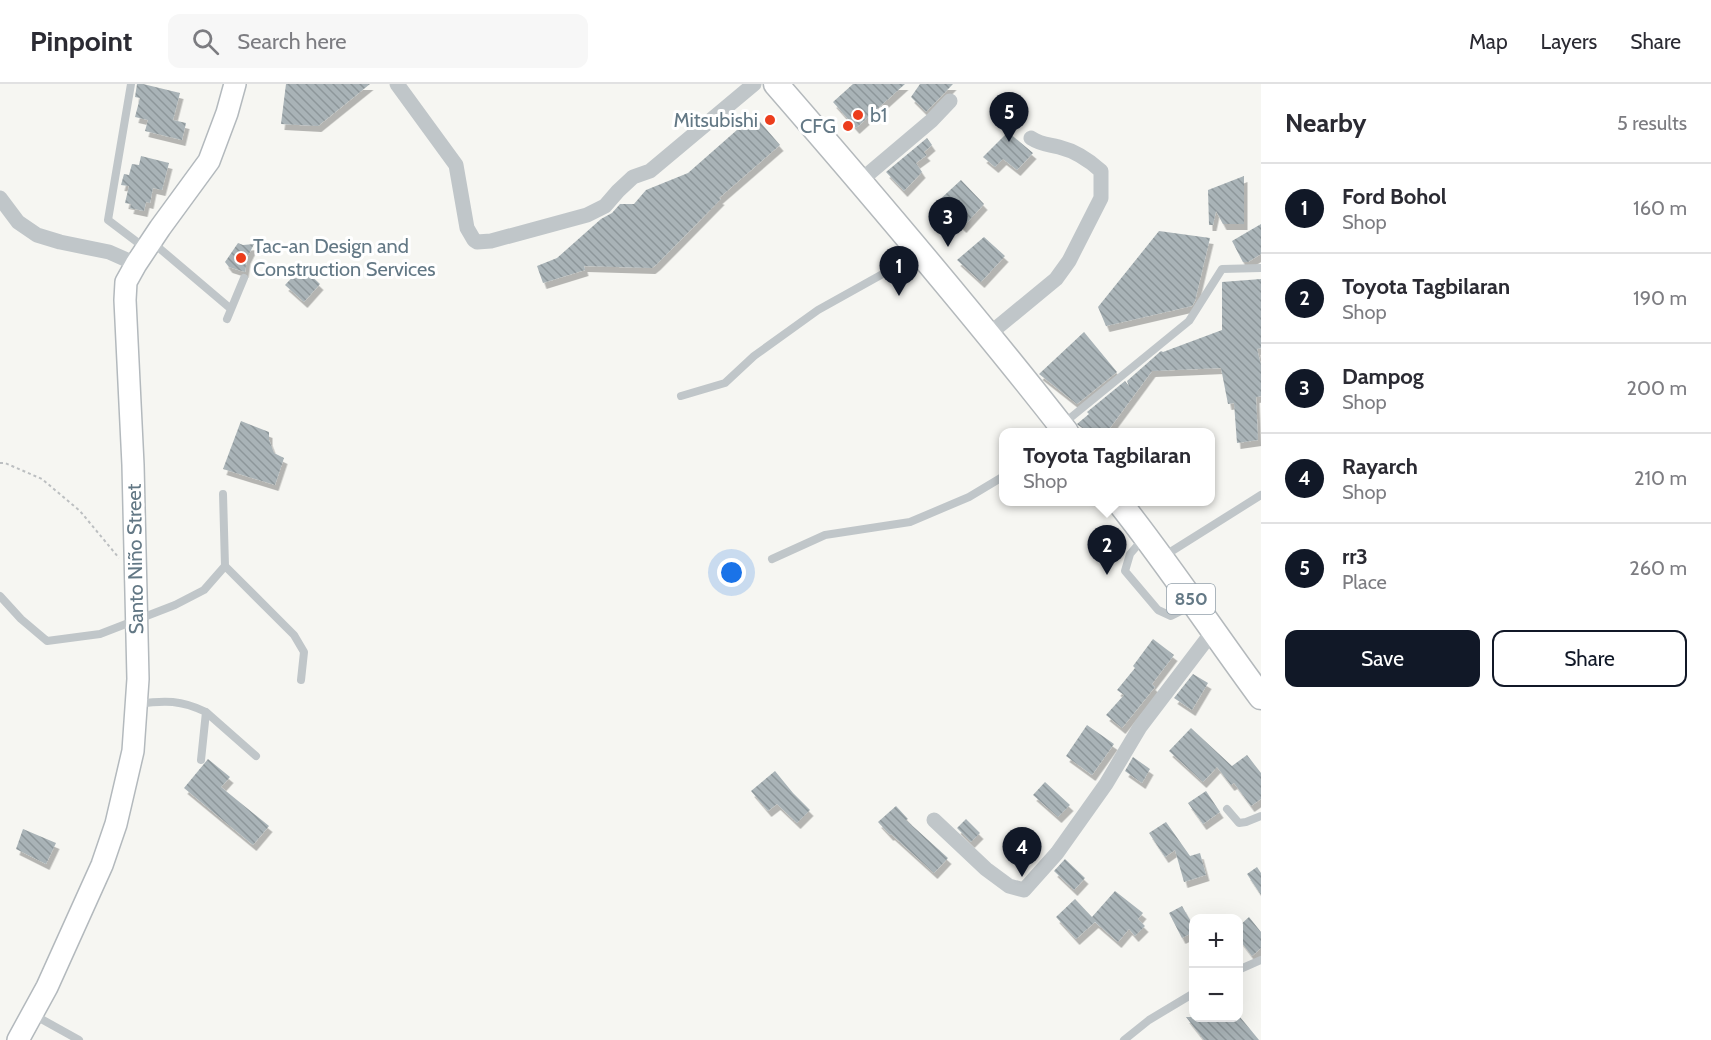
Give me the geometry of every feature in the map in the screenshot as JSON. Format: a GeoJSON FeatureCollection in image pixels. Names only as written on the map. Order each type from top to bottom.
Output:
{"type":"FeatureCollection","features":[{"type":"Feature","properties":{"kind":"main road","name":"Santo Niño Street"},"geometry":{"type":"LineString","coordinates":[[18,1040],[47,987],[102,865],[116,824],[133,751],[138,679],[126,282],[144,251],[209,161],[235,84]]}},
{"type":"Feature","properties":{"kind":"main road"},"geometry":{"type":"LineString","coordinates":[[776,84],[860,180],[1062,428]]}},
{"type":"Feature","properties":{"kind":"main road","name":"850"},"geometry":{"type":"LineString","coordinates":[[1123,506],[1162,557],[1261,697]]}},
{"type":"Feature","properties":{"kind":"street"},"geometry":{"type":"LineString","coordinates":[[397,84],[456,165],[466,228],[477,242],[491,241],[587,215],[605,206],[633,177],[650,171],[754,84]]}},
{"type":"Feature","properties":{"kind":"street"},"geometry":{"type":"LineString","coordinates":[[860,180],[931,121],[951,101]]}},
{"type":"Feature","properties":{"kind":"street"},"geometry":{"type":"LineString","coordinates":[[988,335],[1056,279],[1069,261],[1101,198],[1101,171],[1090,160],[1060,147],[1042,145],[1031,138]]}},
{"type":"Feature","properties":{"kind":"street"},"geometry":{"type":"LineString","coordinates":[[0,198],[18,222],[38,235],[109,252],[144,251]]}},
{"type":"Feature","properties":{"kind":"street"},"geometry":{"type":"LineString","coordinates":[[934,820],[986,869],[1009,886],[1024,890],[1057,853],[1106,784],[1140,727],[1213,631]]}},
{"type":"Feature","properties":{"kind":"lane"},"geometry":{"type":"LineString","coordinates":[[131,84],[108,220],[144,251],[231,309]]}},
{"type":"Feature","properties":{"kind":"lane"},"geometry":{"type":"LineString","coordinates":[[681,396],[725,383],[754,356],[818,310],[888,271],[914,246]]}},
{"type":"Feature","properties":{"kind":"lane"},"geometry":{"type":"LineString","coordinates":[[1064,428],[1189,321],[1222,270],[1261,268]]}},
{"type":"Feature","properties":{"kind":"lane"},"geometry":{"type":"LineString","coordinates":[[227,319],[244,278]]}},
{"type":"Feature","properties":{"kind":"lane"},"geometry":{"type":"LineString","coordinates":[[772,559],[825,535],[910,522],[969,497],[999,479]]}},
{"type":"Feature","properties":{"kind":"lane"},"geometry":{"type":"LineString","coordinates":[[0,596],[21,619],[47,641],[100,634],[175,605],[204,590],[225,566],[223,494]]}},
{"type":"Feature","properties":{"kind":"lane"},"geometry":{"type":"LineString","coordinates":[[1162,557],[1261,495]]}},
{"type":"Feature","properties":{"kind":"lane"},"geometry":{"type":"LineString","coordinates":[[1146,536],[1130,554],[1125,571],[1158,610],[1171,616],[1193,602]]}},
{"type":"Feature","properties":{"kind":"lane"},"geometry":{"type":"LineString","coordinates":[[225,566],[294,635],[304,652],[301,680]]}},
{"type":"Feature","properties":{"kind":"lane"},"geometry":{"type":"LineString","coordinates":[[136,704],[161,701],[189,704],[206,712],[256,756]]}},
{"type":"Feature","properties":{"kind":"lane"},"geometry":{"type":"LineString","coordinates":[[201,760],[206,712]]}},
{"type":"Feature","properties":{"kind":"lane"},"geometry":{"type":"LineString","coordinates":[[1227,808],[1239,823],[1261,816]]}},
{"type":"Feature","properties":{"kind":"lane"},"geometry":{"type":"LineString","coordinates":[[1243,968],[1261,960]]}},
{"type":"Feature","properties":{"kind":"lane"},"geometry":{"type":"LineString","coordinates":[[1124,1040],[1149,1020],[1189,996]]}},
{"type":"Feature","properties":{"kind":"lane"},"geometry":{"type":"LineString","coordinates":[[33,1014],[79,1040]]}},
{"type":"Feature","properties":{"kind":"path"},"geometry":{"type":"LineString","coordinates":[[0,463],[42,479],[80,511],[136,579]]}},
{"type":"Feature","properties":{"kind":"building"},"geometry":{"type":"Polygon","coordinates":[[[137,84],[180,93],[173,120],[186,123],[182,140],[145,131],[148,120],[135,117],[140,98],[135,97],[137,84]]]}},
{"type":"Feature","properties":{"kind":"building"},"geometry":{"type":"Polygon","coordinates":[[[286,84],[370,84],[318,126],[281,124],[286,84]]]}},
{"type":"Feature","properties":{"kind":"building","name":"b1"},"geometry":{"type":"Polygon","coordinates":[[[853,84],[905,84],[856,128],[833,102],[853,84]]]}},
{"type":"Feature","properties":{"kind":"building"},"geometry":{"type":"Polygon","coordinates":[[[920,84],[953,84],[926,112],[911,97],[920,84]]]}},
{"type":"Feature","properties":{"kind":"building"},"geometry":{"type":"Polygon","coordinates":[[[754,115],[780,145],[719,198],[721,199],[652,268],[584,266],[585,270],[543,283],[537,266],[557,258],[620,204],[634,204],[646,190],[688,173],[754,115]]]}},
{"type":"Feature","properties":{"kind":"building"},"geometry":{"type":"Polygon","coordinates":[[[1008,132],[1033,153],[1017,170],[1003,159],[995,167],[983,157],[1008,132]]]}},
{"type":"Feature","properties":{"kind":"building"},"geometry":{"type":"Polygon","coordinates":[[[927,138],[932,145],[924,152],[927,155],[916,163],[922,172],[904,191],[886,172],[927,138]]]}},
{"type":"Feature","properties":{"kind":"building"},"geometry":{"type":"Polygon","coordinates":[[[141,156],[169,163],[162,190],[153,188],[150,203],[146,202],[144,211],[130,208],[131,204],[125,203],[129,186],[121,185],[124,174],[129,175],[132,164],[139,165],[141,156]]]}},
{"type":"Feature","properties":{"kind":"building"},"geometry":{"type":"Polygon","coordinates":[[[1244,176],[1244,224],[1223,224],[1216,211],[1213,225],[1209,225],[1208,190],[1244,176]]]}},
{"type":"Feature","properties":{"kind":"building"},"geometry":{"type":"Polygon","coordinates":[[[961,180],[984,204],[963,227],[937,202],[961,180]]]}},
{"type":"Feature","properties":{"kind":"building"},"geometry":{"type":"Polygon","coordinates":[[[1261,224],[1261,254],[1248,262],[1243,262],[1232,241],[1261,224]]]}},
{"type":"Feature","properties":{"kind":"building"},"geometry":{"type":"Polygon","coordinates":[[[1159,231],[1210,238],[1195,301],[1192,306],[1106,326],[1098,307],[1159,231]]]}},
{"type":"Feature","properties":{"kind":"building"},"geometry":{"type":"Polygon","coordinates":[[[984,237],[1005,256],[981,282],[957,260],[984,237]]]}},
{"type":"Feature","properties":{"kind":"building"},"geometry":{"type":"Polygon","coordinates":[[[238,243],[254,244],[247,258],[245,272],[229,267],[225,262],[238,243]]]}},
{"type":"Feature","properties":{"kind":"building"},"geometry":{"type":"Polygon","coordinates":[[[302,267],[320,284],[304,302],[285,285],[302,267]]]}},
{"type":"Feature","properties":{"kind":"building"},"geometry":{"type":"Polygon","coordinates":[[[1261,279],[1261,348],[1257,349],[1261,365],[1261,396],[1256,397],[1258,440],[1237,443],[1234,403],[1228,404],[1221,368],[1152,371],[1110,428],[1082,428],[1077,424],[1089,414],[1087,412],[1125,381],[1129,386],[1127,381],[1161,351],[1222,330],[1222,282],[1261,279]]]}},
{"type":"Feature","properties":{"kind":"building"},"geometry":{"type":"Polygon","coordinates":[[[1084,332],[1117,372],[1077,404],[1039,374],[1084,332]]]}},
{"type":"Feature","properties":{"kind":"building"},"geometry":{"type":"Polygon","coordinates":[[[241,421],[269,432],[269,440],[274,453],[284,458],[275,485],[223,469],[241,421]]]}},
{"type":"Feature","properties":{"kind":"building"},"geometry":{"type":"Polygon","coordinates":[[[1153,639],[1174,655],[1152,684],[1155,687],[1122,728],[1106,715],[1124,695],[1117,690],[1135,668],[1133,666],[1153,639]]]}},
{"type":"Feature","properties":{"kind":"building"},"geometry":{"type":"Polygon","coordinates":[[[1193,674],[1208,683],[1192,710],[1174,698],[1193,674]]]}},
{"type":"Feature","properties":{"kind":"building"},"geometry":{"type":"Polygon","coordinates":[[[1087,725],[1114,744],[1092,775],[1066,756],[1087,725]]]}},
{"type":"Feature","properties":{"kind":"building"},"geometry":{"type":"Polygon","coordinates":[[[1191,728],[1232,766],[1247,755],[1261,773],[1261,799],[1251,806],[1234,783],[1231,785],[1217,767],[1203,782],[1169,751],[1191,728]]]}},
{"type":"Feature","properties":{"kind":"building"},"geometry":{"type":"Polygon","coordinates":[[[1133,757],[1150,769],[1142,783],[1125,771],[1133,757]]]}},
{"type":"Feature","properties":{"kind":"building"},"geometry":{"type":"Polygon","coordinates":[[[208,759],[230,777],[221,787],[269,826],[253,845],[184,788],[208,759]]]}},
{"type":"Feature","properties":{"kind":"building"},"geometry":{"type":"Polygon","coordinates":[[[775,771],[810,810],[797,823],[777,804],[768,811],[751,791],[775,771]]]}},
{"type":"Feature","properties":{"kind":"building"},"geometry":{"type":"Polygon","coordinates":[[[1045,782],[1070,805],[1058,817],[1033,795],[1045,782]]]}},
{"type":"Feature","properties":{"kind":"building"},"geometry":{"type":"Polygon","coordinates":[[[1206,791],[1220,812],[1203,824],[1188,803],[1206,791]]]}},
{"type":"Feature","properties":{"kind":"building"},"geometry":{"type":"Polygon","coordinates":[[[896,806],[908,819],[906,820],[948,858],[934,873],[878,822],[896,806]]]}},
{"type":"Feature","properties":{"kind":"building"},"geometry":{"type":"Polygon","coordinates":[[[966,819],[980,833],[971,842],[957,828],[966,819]]]}},
{"type":"Feature","properties":{"kind":"building"},"geometry":{"type":"Polygon","coordinates":[[[1166,822],[1190,856],[1200,853],[1206,875],[1184,882],[1175,850],[1165,857],[1149,833],[1166,822]]]}},
{"type":"Feature","properties":{"kind":"building"},"geometry":{"type":"Polygon","coordinates":[[[23,829],[56,843],[46,864],[16,849],[23,829]]]}},
{"type":"Feature","properties":{"kind":"building"},"geometry":{"type":"Polygon","coordinates":[[[1065,859],[1085,878],[1074,890],[1054,871],[1065,859]]]}},
{"type":"Feature","properties":{"kind":"building"},"geometry":{"type":"Polygon","coordinates":[[[1257,867],[1261,873],[1261,895],[1247,874],[1257,867]]]}},
{"type":"Feature","properties":{"kind":"building"},"geometry":{"type":"Polygon","coordinates":[[[1115,891],[1143,913],[1138,919],[1145,926],[1135,936],[1129,929],[1118,942],[1095,922],[1076,939],[1056,917],[1075,899],[1092,917],[1115,891]]]}},
{"type":"Feature","properties":{"kind":"building"},"geometry":{"type":"Polygon","coordinates":[[[1182,906],[1189,918],[1189,934],[1182,938],[1169,913],[1182,906]]]}},
{"type":"Feature","properties":{"kind":"building"},"geometry":{"type":"Polygon","coordinates":[[[1249,917],[1261,932],[1261,948],[1252,956],[1243,944],[1243,922],[1249,917]]]}},
{"type":"Feature","properties":{"kind":"building"},"geometry":{"type":"Polygon","coordinates":[[[1243,1021],[1259,1040],[1204,1040],[1190,1022],[1243,1021]]]}},
{"type":"Feature","properties":{"kind":"place","name":"b1"},"geometry":{"type":"Point","coordinates":[858,115]}},
{"type":"Feature","properties":{"kind":"place","name":"Mitsubishi"},"geometry":{"type":"Point","coordinates":[770,120]}},
{"type":"Feature","properties":{"kind":"place","name":"CFG"},"geometry":{"type":"Point","coordinates":[848,126]}},
{"type":"Feature","properties":{"kind":"place","name":"rr3"},"geometry":{"type":"Point","coordinates":[1009,142]}},
{"type":"Feature","properties":{"kind":"place","name":"Dampog"},"geometry":{"type":"Point","coordinates":[948,247]}},
{"type":"Feature","properties":{"kind":"place","name":"Tac-an Design and Construction Services"},"geometry":{"type":"Point","coordinates":[241,258]}},
{"type":"Feature","properties":{"kind":"place","name":"Ford Bohol"},"geometry":{"type":"Point","coordinates":[899,296]}},
{"type":"Feature","properties":{"kind":"place","name":"Toyota Tagbilaran"},"geometry":{"type":"Point","coordinates":[1107,575]}},
{"type":"Feature","properties":{"kind":"place","name":"Rayarch"},"geometry":{"type":"Point","coordinates":[1022,877]}}]}
